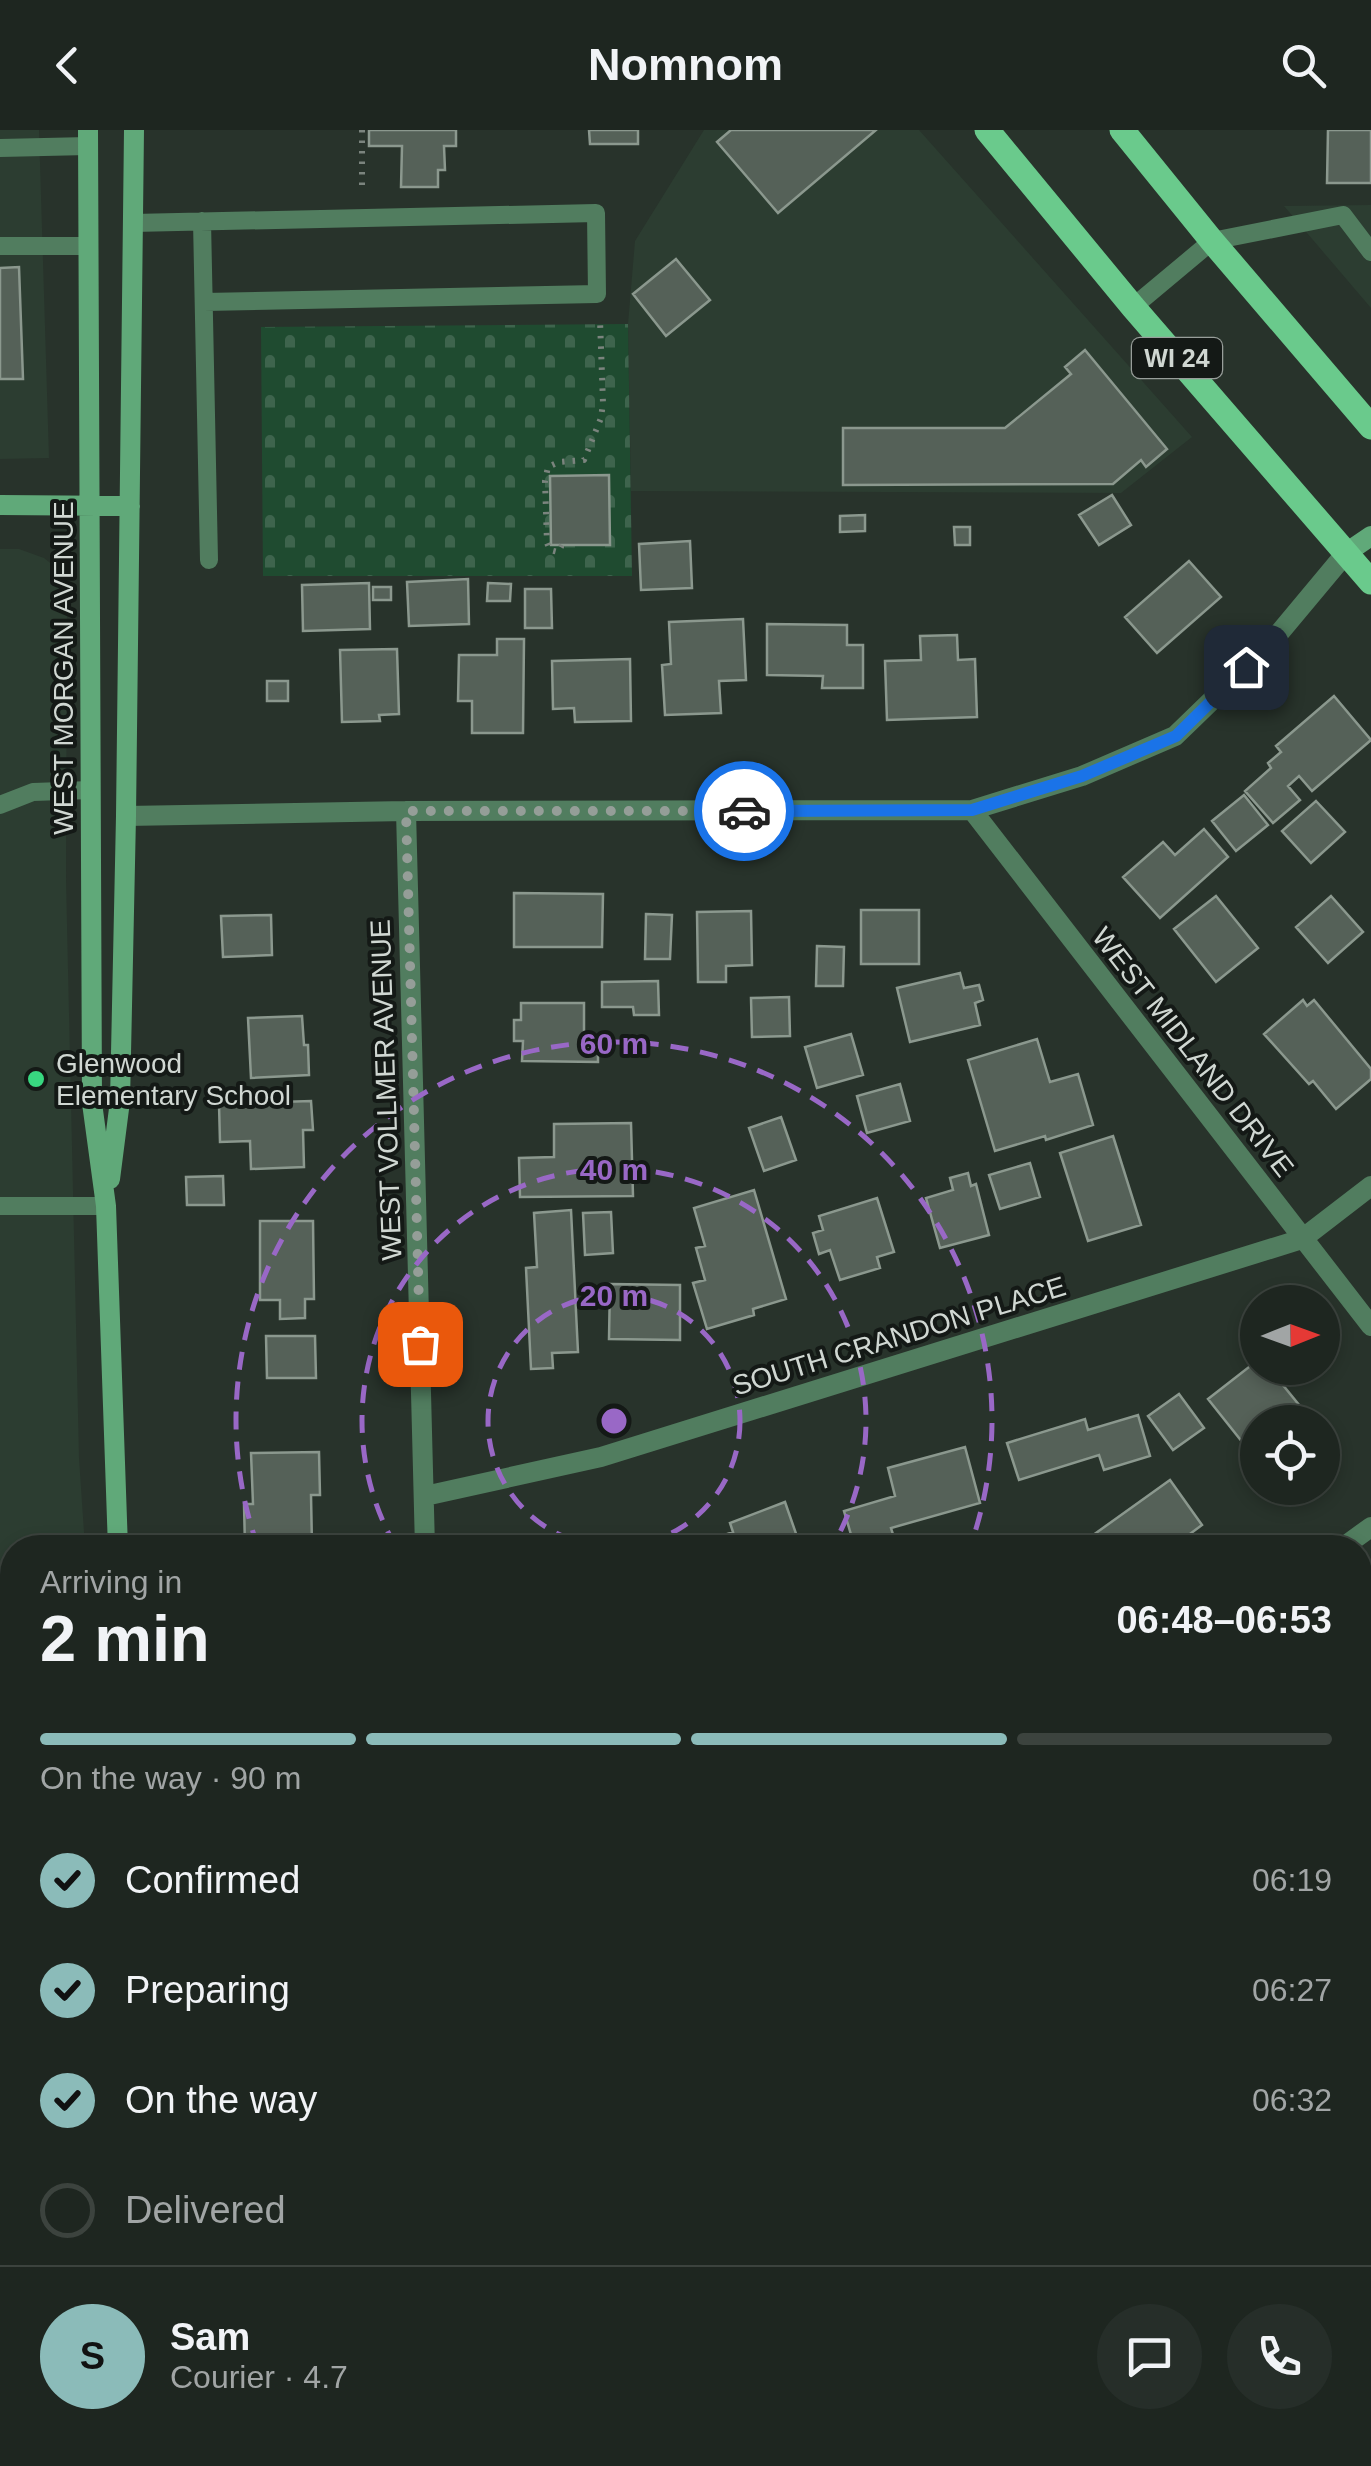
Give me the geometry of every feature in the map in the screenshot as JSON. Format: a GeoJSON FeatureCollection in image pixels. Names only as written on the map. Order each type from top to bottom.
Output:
{"type":"FeatureCollection","features":[{"type":"Feature","properties":{"kind":"main road","name":"WI 24"},"geometry":{"type":"LineString","coordinates":[[987,130],[1133,307],[1358,550],[1371,582]]}},
{"type":"Feature","properties":{"kind":"main road"},"geometry":{"type":"LineString","coordinates":[[1122,130],[1371,426]]}},
{"type":"Feature","properties":{"kind":"street","name":"WEST MORGAN AVENUE"},"geometry":{"type":"LineString","coordinates":[[106,1206],[120,1101],[134,130]]}},
{"type":"Feature","properties":{"kind":"street","name":"WEST MORGAN AVENUE"},"geometry":{"type":"LineString","coordinates":[[88,138],[92,1103],[106,1206],[118,1535]]}},
{"type":"Feature","properties":{"kind":"street"},"geometry":{"type":"LineString","coordinates":[[0,505],[130,506]]}},
{"type":"Feature","properties":{"kind":"street"},"geometry":{"type":"LineString","coordinates":[[126,816],[406,811],[972,810],[1082,776],[1176,736],[1270,644],[1371,536]]}},
{"type":"Feature","properties":{"kind":"street","name":"WEST MIDLAND DRIVE"},"geometry":{"type":"LineString","coordinates":[[972,810],[1371,1326]]}},
{"type":"Feature","properties":{"kind":"street","name":"WEST VOLLMER AVENUE"},"geometry":{"type":"LineString","coordinates":[[406,811],[425,1535]]}},
{"type":"Feature","properties":{"kind":"street","name":"SOUTH CRANDON PLACE"},"geometry":{"type":"LineString","coordinates":[[424,1496],[602,1457],[1302,1239],[1371,1186]]}},
{"type":"Feature","properties":{"kind":"lane"},"geometry":{"type":"LineString","coordinates":[[0,148],[88,138]]}},
{"type":"Feature","properties":{"kind":"lane"},"geometry":{"type":"LineString","coordinates":[[133,223],[596,212],[597,294],[204,302]]}},
{"type":"Feature","properties":{"kind":"lane"},"geometry":{"type":"LineString","coordinates":[[1133,307],[1212,241],[1343,216],[1371,252]]}},
{"type":"Feature","properties":{"kind":"lane"},"geometry":{"type":"LineString","coordinates":[[202,222],[209,560]]}},
{"type":"Feature","properties":{"kind":"lane"},"geometry":{"type":"LineString","coordinates":[[0,246],[89,246]]}},
{"type":"Feature","properties":{"kind":"lane"},"geometry":{"type":"LineString","coordinates":[[0,805],[33,792],[90,790]]}},
{"type":"Feature","properties":{"kind":"lane"},"geometry":{"type":"LineString","coordinates":[[0,1206],[106,1206]]}},
{"type":"Feature","properties":{"kind":"path"},"geometry":{"type":"LineString","coordinates":[[362,130],[362,218]]}},
{"type":"Feature","properties":{"kind":"path"},"geometry":{"type":"LineString","coordinates":[[562,545],[558,552],[550,550],[547,543],[545,481],[548,468],[559,462],[584,460],[602,418],[597,294]]}},
{"type":"Feature","properties":{"kind":"shaded area"},"geometry":{"type":"Polygon","coordinates":[[[0,130],[39,130],[49,458],[0,459],[0,130]]]}},
{"type":"Feature","properties":{"kind":"shaded area"},"geometry":{"type":"Polygon","coordinates":[[[704,130],[919,130],[1192,437],[1121,493],[631,491],[628,324],[635,241],[704,130]]]}},
{"type":"Feature","properties":{"kind":"shaded area"},"geometry":{"type":"Polygon","coordinates":[[[1371,205],[1371,308],[1284,206],[1371,205]]]}},
{"type":"Feature","properties":{"kind":"shaded area","name":"Glenwood Elementary School"},"geometry":{"type":"Polygon","coordinates":[[[0,549],[19,549],[54,566],[67,588],[66,880],[79,1458],[84,1535],[0,1535],[0,549]]]}},
{"type":"Feature","properties":{"kind":"green space"},"geometry":{"type":"Polygon","coordinates":[[[628,324],[632,576],[263,576],[261,327],[628,324]]]}},
{"type":"Feature","properties":{"kind":"building"},"geometry":{"type":"Polygon","coordinates":[[[369,130],[456,130],[456,146],[444,146],[445,170],[438,170],[438,187],[401,187],[402,146],[369,146],[369,130]]]}},
{"type":"Feature","properties":{"kind":"building"},"geometry":{"type":"Polygon","coordinates":[[[589,130],[638,130],[638,144],[590,144],[589,130]]]}},
{"type":"Feature","properties":{"kind":"building"},"geometry":{"type":"Polygon","coordinates":[[[731,130],[876,130],[778,213],[717,142],[731,130]]]}},
{"type":"Feature","properties":{"kind":"building"},"geometry":{"type":"Polygon","coordinates":[[[1328,130],[1371,130],[1371,183],[1327,183],[1328,130]]]}},
{"type":"Feature","properties":{"kind":"building"},"geometry":{"type":"Polygon","coordinates":[[[676,259],[710,300],[666,336],[633,294],[676,259]]]}},
{"type":"Feature","properties":{"kind":"building"},"geometry":{"type":"Polygon","coordinates":[[[19,267],[23,379],[0,379],[0,268],[19,267]]]}},
{"type":"Feature","properties":{"kind":"building"},"geometry":{"type":"Polygon","coordinates":[[[1085,350],[1167,449],[1146,467],[1141,460],[1113,484],[843,485],[843,428],[1005,428],[1071,374],[1065,367],[1085,350]]]}},
{"type":"Feature","properties":{"kind":"building"},"geometry":{"type":"Polygon","coordinates":[[[609,475],[610,545],[551,545],[550,476],[609,475]]]}},
{"type":"Feature","properties":{"kind":"building"},"geometry":{"type":"Polygon","coordinates":[[[1112,495],[1131,525],[1099,545],[1079,515],[1112,495]]]}},
{"type":"Feature","properties":{"kind":"building"},"geometry":{"type":"Polygon","coordinates":[[[865,515],[865,531],[840,532],[840,516],[865,515]]]}},
{"type":"Feature","properties":{"kind":"building"},"geometry":{"type":"Polygon","coordinates":[[[954,527],[970,527],[970,545],[955,545],[954,527]]]}},
{"type":"Feature","properties":{"kind":"building"},"geometry":{"type":"Polygon","coordinates":[[[690,541],[692,588],[641,590],[639,544],[690,541]]]}},
{"type":"Feature","properties":{"kind":"building"},"geometry":{"type":"Polygon","coordinates":[[[1189,561],[1221,597],[1157,653],[1125,617],[1189,561]]]}},
{"type":"Feature","properties":{"kind":"building"},"geometry":{"type":"Polygon","coordinates":[[[468,579],[469,624],[409,626],[407,582],[468,579]]]}},
{"type":"Feature","properties":{"kind":"building"},"geometry":{"type":"Polygon","coordinates":[[[369,583],[370,629],[303,631],[302,585],[369,583]]]}},
{"type":"Feature","properties":{"kind":"building"},"geometry":{"type":"Polygon","coordinates":[[[488,583],[511,584],[510,601],[487,601],[488,583]]]}},
{"type":"Feature","properties":{"kind":"building"},"geometry":{"type":"Polygon","coordinates":[[[373,587],[391,587],[391,600],[373,600],[373,587]]]}},
{"type":"Feature","properties":{"kind":"building"},"geometry":{"type":"Polygon","coordinates":[[[525,589],[551,589],[552,628],[525,628],[525,589]]]}},
{"type":"Feature","properties":{"kind":"building"},"geometry":{"type":"Polygon","coordinates":[[[743,619],[746,680],[719,681],[721,713],[665,715],[662,665],[671,664],[669,622],[743,619]]]}},
{"type":"Feature","properties":{"kind":"building"},"geometry":{"type":"Polygon","coordinates":[[[767,624],[847,625],[847,645],[863,645],[863,688],[822,688],[823,676],[767,675],[767,624]]]}},
{"type":"Feature","properties":{"kind":"building"},"geometry":{"type":"Polygon","coordinates":[[[957,635],[958,660],[975,659],[977,717],[887,720],[885,661],[921,660],[920,636],[957,635]]]}},
{"type":"Feature","properties":{"kind":"building"},"geometry":{"type":"Polygon","coordinates":[[[497,639],[524,639],[523,733],[472,733],[472,701],[458,701],[459,655],[497,655],[497,639]]]}},
{"type":"Feature","properties":{"kind":"building"},"geometry":{"type":"Polygon","coordinates":[[[397,649],[399,714],[379,715],[380,721],[342,722],[340,650],[397,649]]]}},
{"type":"Feature","properties":{"kind":"building"},"geometry":{"type":"Polygon","coordinates":[[[630,659],[631,721],[575,722],[574,708],[553,709],[552,661],[630,659]]]}},
{"type":"Feature","properties":{"kind":"building"},"geometry":{"type":"Polygon","coordinates":[[[267,681],[288,681],[288,701],[267,701],[267,681]]]}},
{"type":"Feature","properties":{"kind":"building"},"geometry":{"type":"Polygon","coordinates":[[[1334,696],[1371,740],[1312,791],[1299,776],[1288,786],[1300,800],[1273,823],[1245,791],[1271,768],[1268,763],[1281,752],[1276,746],[1334,696]]]}},
{"type":"Feature","properties":{"kind":"building"},"geometry":{"type":"Polygon","coordinates":[[[1244,795],[1268,825],[1236,851],[1212,821],[1244,795]]]}},
{"type":"Feature","properties":{"kind":"building"},"geometry":{"type":"Polygon","coordinates":[[[1316,801],[1345,832],[1311,863],[1282,831],[1316,801]]]}},
{"type":"Feature","properties":{"kind":"building"},"geometry":{"type":"Polygon","coordinates":[[[1204,829],[1228,857],[1160,918],[1123,877],[1163,842],[1175,855],[1204,829]]]}},
{"type":"Feature","properties":{"kind":"building"},"geometry":{"type":"Polygon","coordinates":[[[514,893],[603,894],[602,947],[514,947],[514,893]]]}},
{"type":"Feature","properties":{"kind":"building"},"geometry":{"type":"Polygon","coordinates":[[[1216,896],[1258,948],[1216,982],[1174,929],[1216,896]]]}},
{"type":"Feature","properties":{"kind":"building"},"geometry":{"type":"Polygon","coordinates":[[[1331,896],[1363,932],[1328,963],[1296,927],[1331,896]]]}},
{"type":"Feature","properties":{"kind":"building"},"geometry":{"type":"Polygon","coordinates":[[[861,910],[919,910],[919,964],[861,964],[861,910]]]}},
{"type":"Feature","properties":{"kind":"building"},"geometry":{"type":"Polygon","coordinates":[[[751,911],[752,965],[726,966],[726,982],[698,982],[697,912],[751,911]]]}},
{"type":"Feature","properties":{"kind":"building"},"geometry":{"type":"Polygon","coordinates":[[[646,914],[672,915],[670,959],[645,959],[646,914]]]}},
{"type":"Feature","properties":{"kind":"building"},"geometry":{"type":"Polygon","coordinates":[[[271,915],[272,955],[223,957],[221,916],[271,915]]]}},
{"type":"Feature","properties":{"kind":"building"},"geometry":{"type":"Polygon","coordinates":[[[817,946],[844,947],[843,986],[816,986],[817,946]]]}},
{"type":"Feature","properties":{"kind":"building"},"geometry":{"type":"Polygon","coordinates":[[[960,973],[964,988],[979,985],[983,1000],[975,1003],[980,1025],[910,1042],[897,988],[960,973]]]}},
{"type":"Feature","properties":{"kind":"building"},"geometry":{"type":"Polygon","coordinates":[[[658,981],[659,1015],[634,1015],[633,1007],[602,1007],[602,982],[658,981]]]}},
{"type":"Feature","properties":{"kind":"building"},"geometry":{"type":"Polygon","coordinates":[[[789,997],[790,1036],[752,1037],[751,998],[789,997]]]}},
{"type":"Feature","properties":{"kind":"building"},"geometry":{"type":"Polygon","coordinates":[[[1303,1000],[1307,1006],[1314,1000],[1371,1069],[1371,1079],[1336,1109],[1264,1034],[1303,1000]]]}},
{"type":"Feature","properties":{"kind":"building"},"geometry":{"type":"Polygon","coordinates":[[[521,1003],[584,1003],[584,1036],[598,1036],[598,1062],[522,1061],[523,1041],[514,1041],[514,1020],[521,1020],[521,1003]]]}},
{"type":"Feature","properties":{"kind":"building"},"geometry":{"type":"Polygon","coordinates":[[[302,1016],[309,1075],[251,1078],[248,1018],[302,1016]]]}},
{"type":"Feature","properties":{"kind":"building"},"geometry":{"type":"Polygon","coordinates":[[[851,1034],[863,1075],[817,1088],[805,1047],[851,1034]]]}},
{"type":"Feature","properties":{"kind":"building"},"geometry":{"type":"Polygon","coordinates":[[[1037,1039],[1050,1082],[1078,1074],[1093,1125],[995,1151],[968,1060],[1037,1039]]]}},
{"type":"Feature","properties":{"kind":"building"},"geometry":{"type":"Polygon","coordinates":[[[900,1084],[910,1121],[867,1133],[857,1096],[900,1084]]]}},
{"type":"Feature","properties":{"kind":"building"},"geometry":{"type":"Polygon","coordinates":[[[311,1101],[313,1130],[303,1130],[304,1167],[251,1169],[250,1141],[220,1142],[219,1104],[311,1101]]]}},
{"type":"Feature","properties":{"kind":"building"},"geometry":{"type":"Polygon","coordinates":[[[781,1117],[796,1160],[764,1171],[749,1128],[781,1117]]]}},
{"type":"Feature","properties":{"kind":"building"},"geometry":{"type":"Polygon","coordinates":[[[631,1123],[633,1196],[520,1197],[519,1158],[554,1157],[554,1124],[631,1123]]]}},
{"type":"Feature","properties":{"kind":"building"},"geometry":{"type":"Polygon","coordinates":[[[1113,1136],[1141,1225],[1088,1241],[1060,1153],[1113,1136]]]}},
{"type":"Feature","properties":{"kind":"building"},"geometry":{"type":"Polygon","coordinates":[[[1030,1163],[1040,1197],[1000,1209],[989,1175],[1030,1163]]]}},
{"type":"Feature","properties":{"kind":"building"},"geometry":{"type":"Polygon","coordinates":[[[968,1173],[971,1186],[976,1184],[989,1235],[940,1248],[926,1198],[953,1190],[950,1178],[968,1173]]]}},
{"type":"Feature","properties":{"kind":"building"},"geometry":{"type":"Polygon","coordinates":[[[223,1176],[224,1205],[187,1205],[186,1177],[223,1176]]]}},
{"type":"Feature","properties":{"kind":"building"},"geometry":{"type":"Polygon","coordinates":[[[754,1190],[786,1299],[753,1309],[754,1315],[707,1329],[693,1283],[705,1280],[696,1248],[705,1246],[694,1208],[754,1190]]]}},
{"type":"Feature","properties":{"kind":"building"},"geometry":{"type":"Polygon","coordinates":[[[877,1198],[894,1252],[877,1257],[880,1268],[840,1280],[830,1250],[819,1254],[813,1233],[823,1230],[819,1216],[877,1198]]]}},
{"type":"Feature","properties":{"kind":"building"},"geometry":{"type":"Polygon","coordinates":[[[571,1210],[578,1352],[552,1353],[553,1368],[531,1369],[526,1268],[537,1267],[534,1213],[571,1210]]]}},
{"type":"Feature","properties":{"kind":"building"},"geometry":{"type":"Polygon","coordinates":[[[611,1212],[613,1253],[585,1255],[583,1213],[611,1212]]]}},
{"type":"Feature","properties":{"kind":"building"},"geometry":{"type":"Polygon","coordinates":[[[260,1221],[313,1221],[314,1299],[305,1299],[305,1318],[280,1319],[280,1300],[260,1300],[260,1221]]]}},
{"type":"Feature","properties":{"kind":"building"},"geometry":{"type":"Polygon","coordinates":[[[610,1284],[680,1285],[680,1340],[609,1339],[610,1284]]]}},
{"type":"Feature","properties":{"kind":"building"},"geometry":{"type":"Polygon","coordinates":[[[266,1336],[315,1336],[316,1378],[267,1378],[266,1336]]]}},
{"type":"Feature","properties":{"kind":"building"},"geometry":{"type":"Polygon","coordinates":[[[1240,1374],[1240,1385],[1283,1385],[1299,1405],[1240,1405],[1240,1439],[1208,1399],[1240,1374]]]}},
{"type":"Feature","properties":{"kind":"building"},"geometry":{"type":"Polygon","coordinates":[[[1179,1394],[1204,1428],[1173,1450],[1148,1416],[1179,1394]]]}},
{"type":"Feature","properties":{"kind":"building"},"geometry":{"type":"Polygon","coordinates":[[[1138,1415],[1150,1456],[1104,1470],[1099,1455],[1019,1480],[1007,1443],[1085,1419],[1088,1430],[1138,1415]]]}},
{"type":"Feature","properties":{"kind":"building"},"geometry":{"type":"Polygon","coordinates":[[[965,1447],[980,1503],[891,1528],[893,1535],[851,1535],[844,1511],[895,1496],[888,1468],[965,1447]]]}},
{"type":"Feature","properties":{"kind":"building"},"geometry":{"type":"Polygon","coordinates":[[[319,1452],[320,1495],[311,1495],[312,1535],[245,1535],[244,1504],[253,1504],[251,1453],[319,1452]]]}},
{"type":"Feature","properties":{"kind":"building"},"geometry":{"type":"Polygon","coordinates":[[[1170,1480],[1202,1525],[1189,1535],[1093,1535],[1170,1480]]]}},
{"type":"Feature","properties":{"kind":"building"},"geometry":{"type":"Polygon","coordinates":[[[785,1502],[796,1535],[724,1535],[733,1532],[730,1523],[785,1502]]]}},
{"type":"Feature","properties":{"kind":"way so far"},"geometry":{"type":"LineString","coordinates":[[420,1344],[406,811],[744,811]]}},
{"type":"Feature","properties":{"kind":"place","name":"Glenwood Elementary School"},"geometry":{"type":"Point","coordinates":[36,1079]}},
{"type":"Feature","properties":{"kind":"route"},"geometry":{"type":"LineString","coordinates":[[744,811],[972,810],[1082,776],[1176,736],[1246,667]]}}]}
